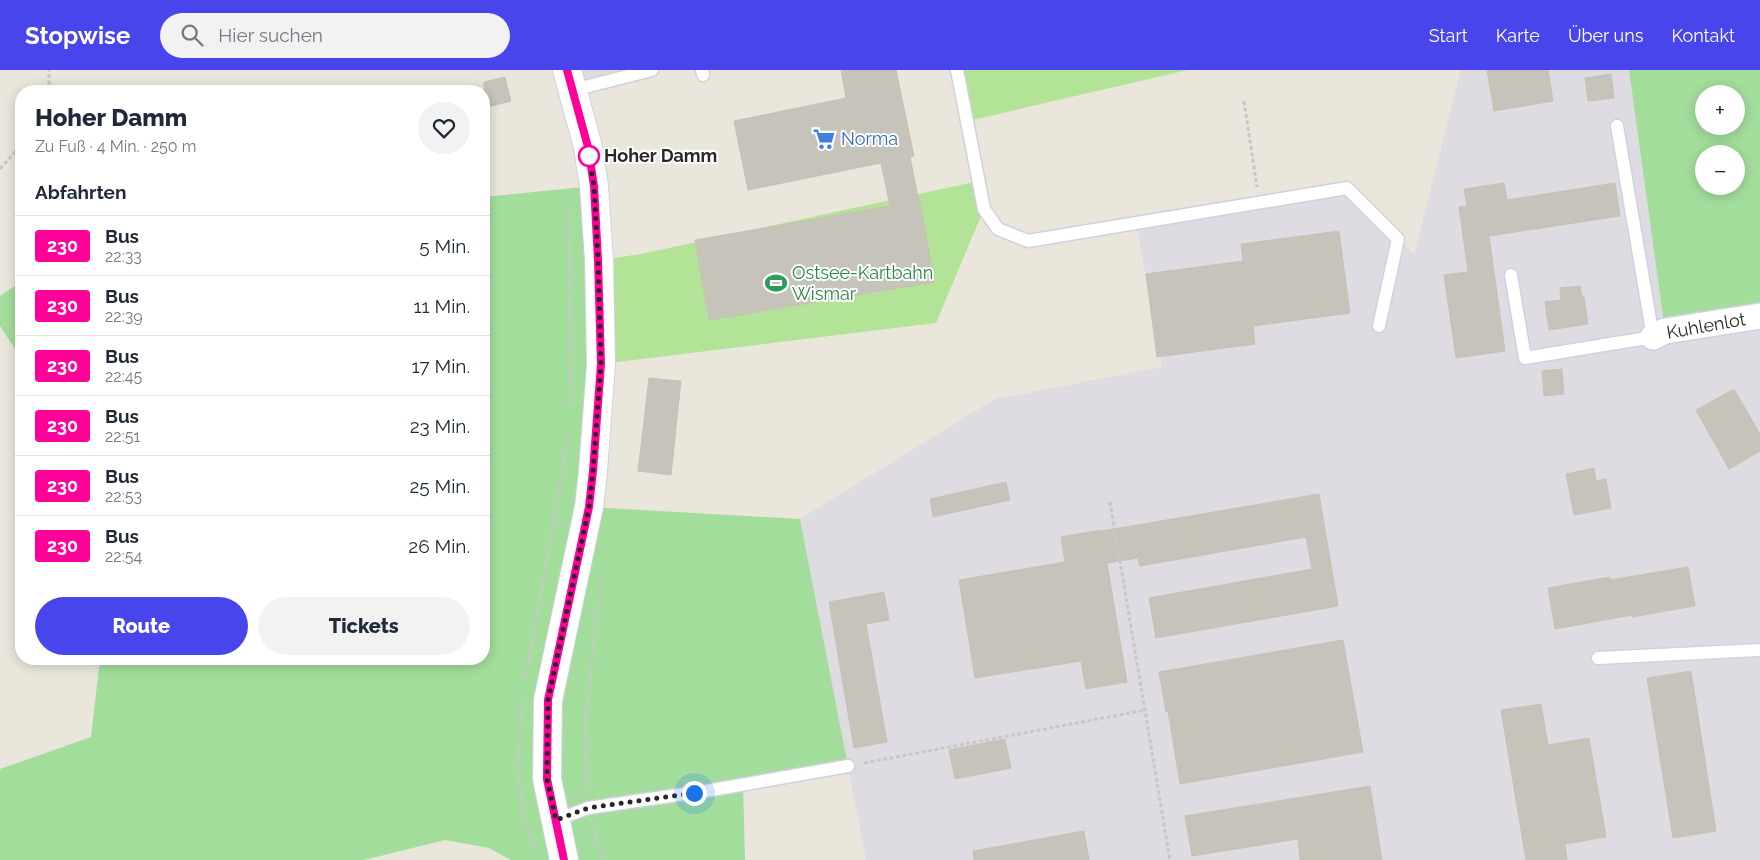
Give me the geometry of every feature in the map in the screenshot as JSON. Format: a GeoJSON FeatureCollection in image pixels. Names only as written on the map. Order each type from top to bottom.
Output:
{"type":"FeatureCollection","features":[{"type":"Feature","properties":{"kind":"main road"},"geometry":{"type":"LineString","coordinates":[[564,860],[547,779],[548,700],[589,507],[601,364],[594,186],[588,147],[570,80]]}},
{"type":"Feature","properties":{"kind":"street","name":"Kuhlenlot"},"geometry":{"type":"LineString","coordinates":[[1653,337],[1665,331],[1760,316]]}},
{"type":"Feature","properties":{"kind":"lane"},"geometry":{"type":"LineString","coordinates":[[570,80],[652,70]]}},
{"type":"Feature","properties":{"kind":"lane"},"geometry":{"type":"LineString","coordinates":[[957,70],[984,209],[998,229],[1028,241],[1347,188],[1398,239],[1379,326]]}},
{"type":"Feature","properties":{"kind":"lane"},"geometry":{"type":"LineString","coordinates":[[1511,275],[1525,358],[1653,337],[1617,126]]}},
{"type":"Feature","properties":{"kind":"lane"},"geometry":{"type":"LineString","coordinates":[[1598,658],[1760,650]]}},
{"type":"Feature","properties":{"kind":"lane"},"geometry":{"type":"LineString","coordinates":[[556,820],[588,808],[712,790],[848,766]]}},
{"type":"Feature","properties":{"kind":"path"},"geometry":{"type":"LineString","coordinates":[[49,70],[49,85]]}},
{"type":"Feature","properties":{"kind":"path"},"geometry":{"type":"LineString","coordinates":[[1244,101],[1259,203]]}},
{"type":"Feature","properties":{"kind":"path"},"geometry":{"type":"LineString","coordinates":[[0,169],[15,152]]}},
{"type":"Feature","properties":{"kind":"path"},"geometry":{"type":"LineString","coordinates":[[568,203],[572,410]]}},
{"type":"Feature","properties":{"kind":"path"},"geometry":{"type":"LineString","coordinates":[[525,678],[570,429]]}},
{"type":"Feature","properties":{"kind":"path"},"geometry":{"type":"LineString","coordinates":[[1110,502],[1170,860]]}},
{"type":"Feature","properties":{"kind":"path"},"geometry":{"type":"LineString","coordinates":[[602,571],[585,724],[588,808],[603,860]]}},
{"type":"Feature","properties":{"kind":"path"},"geometry":{"type":"LineString","coordinates":[[522,697],[518,765],[523,815],[538,860]]}},
{"type":"Feature","properties":{"kind":"path"},"geometry":{"type":"LineString","coordinates":[[848,766],[1146,710]]}},
{"type":"Feature","properties":{"kind":"shaded area"},"geometry":{"type":"Polygon","coordinates":[[[567,70],[652,70],[573,90],[567,70]]]}},
{"type":"Feature","properties":{"kind":"shaded area"},"geometry":{"type":"Polygon","coordinates":[[[1461,70],[1629,70],[1665,331],[1760,316],[1760,860],[866,860],[800,519],[995,399],[1162,367],[1136,223],[1347,188],[1414,254],[1461,70]]]}},
{"type":"Feature","properties":{"kind":"green space"},"geometry":{"type":"Polygon","coordinates":[[[957,70],[1188,70],[968,121],[957,70]]]}},
{"type":"Feature","properties":{"kind":"green space"},"geometry":{"type":"Polygon","coordinates":[[[1629,70],[1760,70],[1760,316],[1665,331],[1629,70]]]}},
{"type":"Feature","properties":{"kind":"green space","name":"Ostsee-Kartbahn Wismar"},"geometry":{"type":"Polygon","coordinates":[[[979,181],[984,209],[936,323],[601,364],[599,260],[641,254],[979,181]]]}},
{"type":"Feature","properties":{"kind":"green space"},"geometry":{"type":"Polygon","coordinates":[[[594,186],[589,507],[800,519],[848,766],[743,784],[745,860],[511,860],[489,848],[445,840],[364,860],[0,860],[0,769],[91,737],[99,665],[490,665],[490,196],[594,186]]]}},
{"type":"Feature","properties":{"kind":"green space"},"geometry":{"type":"Polygon","coordinates":[[[15,286],[15,349],[0,326],[0,296],[15,286]]]}},
{"type":"Feature","properties":{"kind":"building"},"geometry":{"type":"Polygon","coordinates":[[[841,70],[896,70],[914,156],[910,157],[920,201],[934,282],[709,320],[695,240],[890,206],[881,163],[748,190],[734,121],[846,98],[841,70]]]}},
{"type":"Feature","properties":{"kind":"building"},"geometry":{"type":"Polygon","coordinates":[[[1487,70],[1548,70],[1553,101],[1494,111],[1487,70]]]}},
{"type":"Feature","properties":{"kind":"building"},"geometry":{"type":"Polygon","coordinates":[[[1611,74],[1614,98],[1588,101],[1585,78],[1611,74]]]}},
{"type":"Feature","properties":{"kind":"building"},"geometry":{"type":"Polygon","coordinates":[[[505,77],[511,101],[490,106],[490,85],[484,85],[484,82],[505,77]]]}},
{"type":"Feature","properties":{"kind":"building"},"geometry":{"type":"Polygon","coordinates":[[[1504,183],[1507,200],[1615,183],[1620,216],[1489,236],[1505,351],[1456,358],[1444,275],[1468,272],[1459,207],[1467,206],[1464,189],[1504,183]]]}},
{"type":"Feature","properties":{"kind":"building"},"geometry":{"type":"Polygon","coordinates":[[[1339,231],[1350,313],[1253,326],[1255,344],[1157,357],[1146,274],[1243,261],[1241,244],[1339,231]]]}},
{"type":"Feature","properties":{"kind":"building"},"geometry":{"type":"Polygon","coordinates":[[[1580,286],[1582,297],[1584,297],[1588,324],[1549,330],[1545,302],[1561,300],[1560,288],[1580,286]]]}},
{"type":"Feature","properties":{"kind":"building"},"geometry":{"type":"Polygon","coordinates":[[[1562,369],[1564,394],[1544,396],[1542,371],[1562,369]]]}},
{"type":"Feature","properties":{"kind":"building"},"geometry":{"type":"Polygon","coordinates":[[[649,378],[681,381],[671,475],[638,471],[649,378]]]}},
{"type":"Feature","properties":{"kind":"building"},"geometry":{"type":"Polygon","coordinates":[[[1734,389],[1760,434],[1760,451],[1729,469],[1696,410],[1734,389]]]}},
{"type":"Feature","properties":{"kind":"building"},"geometry":{"type":"Polygon","coordinates":[[[1594,468],[1596,481],[1606,479],[1611,508],[1574,515],[1566,474],[1594,468]]]}},
{"type":"Feature","properties":{"kind":"building"},"geometry":{"type":"Polygon","coordinates":[[[1006,482],[1010,500],[933,517],[930,499],[1006,482]]]}},
{"type":"Feature","properties":{"kind":"building"},"geometry":{"type":"Polygon","coordinates":[[[1319,494],[1338,606],[1156,638],[1149,598],[1312,569],[1306,537],[1140,566],[1138,558],[1107,563],[1127,682],[1086,689],[1081,661],[975,678],[959,580],[1065,562],[1061,537],[1319,494]]]}},
{"type":"Feature","properties":{"kind":"building"},"geometry":{"type":"Polygon","coordinates":[[[1688,567],[1695,606],[1555,629],[1548,588],[1610,577],[1610,580],[1688,567]]]}},
{"type":"Feature","properties":{"kind":"building"},"geometry":{"type":"Polygon","coordinates":[[[884,592],[889,620],[866,624],[887,742],[854,748],[829,602],[884,592]]]}},
{"type":"Feature","properties":{"kind":"building"},"geometry":{"type":"Polygon","coordinates":[[[1343,640],[1363,752],[1180,784],[1168,711],[1166,712],[1159,672],[1343,640]]]}},
{"type":"Feature","properties":{"kind":"building"},"geometry":{"type":"Polygon","coordinates":[[[1691,671],[1716,831],[1673,838],[1647,678],[1691,671]]]}},
{"type":"Feature","properties":{"kind":"building"},"geometry":{"type":"Polygon","coordinates":[[[1541,704],[1548,745],[1589,738],[1606,837],[1565,844],[1567,860],[1526,860],[1501,710],[1541,704]]]}},
{"type":"Feature","properties":{"kind":"building"},"geometry":{"type":"Polygon","coordinates":[[[1005,739],[1011,768],[955,779],[949,750],[1005,739]]]}},
{"type":"Feature","properties":{"kind":"building"},"geometry":{"type":"Polygon","coordinates":[[[1370,786],[1382,860],[1300,860],[1298,839],[1192,856],[1185,816],[1370,786]]]}},
{"type":"Feature","properties":{"kind":"building"},"geometry":{"type":"Polygon","coordinates":[[[1084,831],[1089,860],[974,860],[973,851],[1084,831]]]}},
{"type":"Feature","properties":{"kind":"bus line","name":"230"},"geometry":{"type":"LineString","coordinates":[[564,860],[547,779],[548,700],[589,507],[601,364],[594,186],[588,147],[567,70]]}},
{"type":"Feature","properties":{"kind":"place","name":"Norma"},"geometry":{"type":"Point","coordinates":[824,139]}},
{"type":"Feature","properties":{"kind":"place","name":"Hoher Damm"},"geometry":{"type":"Point","coordinates":[589,156]}},
{"type":"Feature","properties":{"kind":"place","name":"Ostsee-Kartbahn Wismar"},"geometry":{"type":"Point","coordinates":[776,283]}},
{"type":"Feature","properties":{"kind":"route"},"geometry":{"type":"LineString","coordinates":[[589,156],[594,186],[601,364],[589,507],[548,700],[547,779],[556,820],[588,808],[694,793]]}}]}
